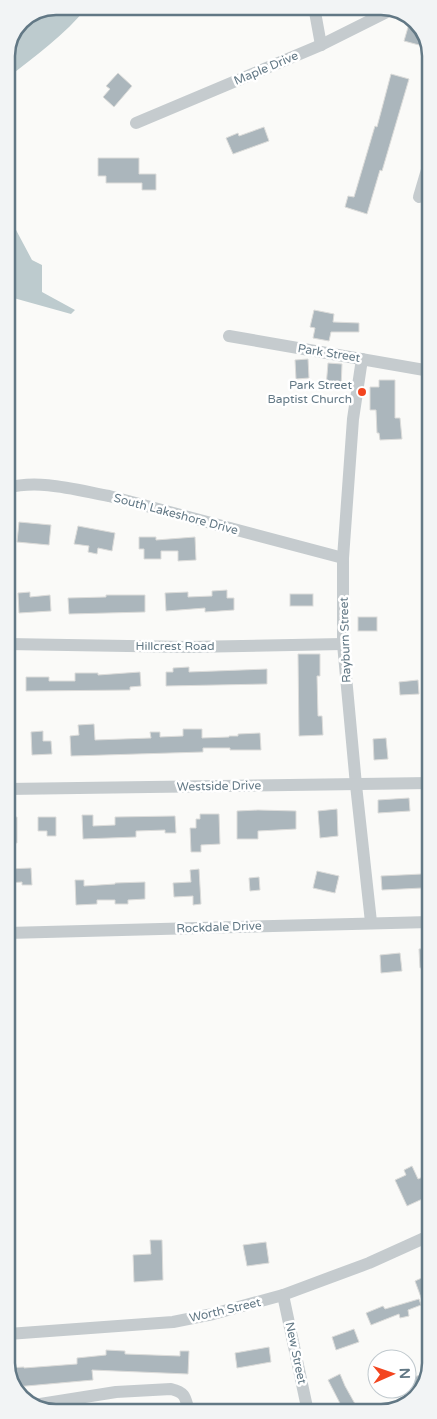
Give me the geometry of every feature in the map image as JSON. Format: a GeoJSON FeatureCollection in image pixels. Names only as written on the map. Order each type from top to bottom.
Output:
{"type":"FeatureCollection","features":[{"type":"Feature","properties":{"kind":"street"},"geometry":{"type":"LineString","coordinates":[[316,15],[321,45]]}},
{"type":"Feature","properties":{"kind":"street","name":"Maple Drive"},"geometry":{"type":"LineString","coordinates":[[136,123],[321,45],[381,15]]}},
{"type":"Feature","properties":{"kind":"street"},"geometry":{"type":"LineString","coordinates":[[419,197],[422,187]]}},
{"type":"Feature","properties":{"kind":"street","name":"Park Street"},"geometry":{"type":"LineString","coordinates":[[229,336],[422,369]]}},
{"type":"Feature","properties":{"kind":"street","name":"Rayburn Street"},"geometry":{"type":"LineString","coordinates":[[362,358],[353,418],[344,558],[343,644],[371,922]]}},
{"type":"Feature","properties":{"kind":"street","name":"South Lakeshore Drive"},"geometry":{"type":"LineString","coordinates":[[15,487],[33,484],[109,496],[344,558]]}},
{"type":"Feature","properties":{"kind":"street","name":"Hillcrest Road"},"geometry":{"type":"LineString","coordinates":[[15,644],[188,647],[343,644]]}},
{"type":"Feature","properties":{"kind":"street","name":"Westside Drive"},"geometry":{"type":"LineString","coordinates":[[15,789],[422,783]]}},
{"type":"Feature","properties":{"kind":"street","name":"Rockdale Drive"},"geometry":{"type":"LineString","coordinates":[[15,932],[81,932],[422,922]]}},
{"type":"Feature","properties":{"kind":"street","name":"Worth Street"},"geometry":{"type":"LineString","coordinates":[[15,1334],[173,1322],[222,1312],[283,1295],[369,1263],[422,1239]]}},
{"type":"Feature","properties":{"kind":"street","name":"New Street"},"geometry":{"type":"LineString","coordinates":[[283,1295],[306,1404]]}},
{"type":"Feature","properties":{"kind":"street"},"geometry":{"type":"LineString","coordinates":[[47,1403],[116,1392],[171,1389],[180,1391],[185,1395],[187,1404]]}},
{"type":"Feature","properties":{"kind":"shaded area"},"geometry":{"type":"Polygon","coordinates":[[[81,15],[60,36],[15,72],[18,40],[27,27],[40,18],[48,16],[81,15]]]}},
{"type":"Feature","properties":{"kind":"shaded area"},"geometry":{"type":"Polygon","coordinates":[[[15,228],[32,260],[42,265],[42,292],[75,310],[71,314],[15,298],[15,228]]]}},
{"type":"Feature","properties":{"kind":"building"},"geometry":{"type":"Polygon","coordinates":[[[409,26],[420,42],[419,45],[404,41],[409,26]]]}},
{"type":"Feature","properties":{"kind":"building"},"geometry":{"type":"Polygon","coordinates":[[[118,73],[132,86],[114,107],[103,97],[110,89],[106,86],[118,73]]]}},
{"type":"Feature","properties":{"kind":"building"},"geometry":{"type":"Polygon","coordinates":[[[391,74],[409,79],[382,171],[380,170],[367,214],[345,207],[348,196],[354,197],[375,126],[377,127],[391,74]]]}},
{"type":"Feature","properties":{"kind":"building"},"geometry":{"type":"Polygon","coordinates":[[[264,127],[269,141],[233,154],[226,138],[238,133],[239,136],[264,127]]]}},
{"type":"Feature","properties":{"kind":"building"},"geometry":{"type":"Polygon","coordinates":[[[98,158],[139,158],[139,174],[156,174],[156,190],[142,190],[142,183],[106,183],[106,176],[98,176],[98,158]]]}},
{"type":"Feature","properties":{"kind":"building"},"geometry":{"type":"Polygon","coordinates":[[[314,310],[334,314],[333,322],[359,323],[359,332],[331,332],[329,341],[313,338],[315,328],[310,327],[314,310]]]}},
{"type":"Feature","properties":{"kind":"building"},"geometry":{"type":"Polygon","coordinates":[[[308,359],[309,378],[296,379],[295,360],[308,359]]]}},
{"type":"Feature","properties":{"kind":"building"},"geometry":{"type":"Polygon","coordinates":[[[328,363],[342,364],[341,388],[326,387],[328,363]]]}},
{"type":"Feature","properties":{"kind":"building"},"geometry":{"type":"Polygon","coordinates":[[[379,380],[395,380],[395,418],[400,418],[402,439],[380,440],[379,433],[377,433],[376,410],[370,410],[370,387],[379,387],[379,380]]]}},
{"type":"Feature","properties":{"kind":"building"},"geometry":{"type":"Polygon","coordinates":[[[19,522],[51,525],[49,545],[17,542],[19,522]]]}},
{"type":"Feature","properties":{"kind":"building"},"geometry":{"type":"Polygon","coordinates":[[[78,526],[115,533],[112,551],[98,548],[97,554],[88,552],[89,546],[74,544],[78,526]]]}},
{"type":"Feature","properties":{"kind":"building"},"geometry":{"type":"Polygon","coordinates":[[[139,537],[156,537],[156,540],[195,537],[196,560],[178,561],[178,551],[161,551],[161,559],[144,559],[144,549],[139,549],[139,537]]]}},
{"type":"Feature","properties":{"kind":"building"},"geometry":{"type":"Polygon","coordinates":[[[227,590],[227,598],[234,598],[234,610],[205,612],[205,608],[166,611],[165,593],[188,592],[188,597],[212,596],[212,591],[227,590]]]}},
{"type":"Feature","properties":{"kind":"building"},"geometry":{"type":"Polygon","coordinates":[[[30,592],[30,597],[50,595],[51,611],[19,613],[18,593],[30,592]]]}},
{"type":"Feature","properties":{"kind":"building"},"geometry":{"type":"Polygon","coordinates":[[[290,594],[313,594],[313,606],[290,606],[290,594]]]}},
{"type":"Feature","properties":{"kind":"building"},"geometry":{"type":"Polygon","coordinates":[[[106,595],[145,595],[145,612],[69,614],[68,598],[106,597],[106,595]]]}},
{"type":"Feature","properties":{"kind":"building"},"geometry":{"type":"Polygon","coordinates":[[[358,617],[377,617],[377,631],[358,631],[358,617]]]}},
{"type":"Feature","properties":{"kind":"building"},"geometry":{"type":"Polygon","coordinates":[[[298,654],[320,654],[320,676],[317,676],[318,716],[322,716],[323,735],[299,736],[298,654]]]}},
{"type":"Feature","properties":{"kind":"building"},"geometry":{"type":"Polygon","coordinates":[[[189,667],[189,672],[267,669],[267,684],[166,686],[166,672],[173,672],[173,668],[189,667]]]}},
{"type":"Feature","properties":{"kind":"building"},"geometry":{"type":"Polygon","coordinates":[[[140,672],[141,686],[130,687],[130,690],[26,691],[26,677],[49,677],[49,681],[75,681],[75,673],[98,673],[98,675],[140,672]]]}},
{"type":"Feature","properties":{"kind":"building"},"geometry":{"type":"Polygon","coordinates":[[[418,680],[419,694],[400,695],[399,682],[418,680]]]}},
{"type":"Feature","properties":{"kind":"building"},"geometry":{"type":"Polygon","coordinates":[[[94,724],[95,740],[151,738],[150,732],[160,732],[160,737],[183,736],[183,729],[202,729],[202,738],[260,733],[261,750],[203,748],[203,752],[71,756],[70,736],[79,735],[78,725],[94,724]]]}},
{"type":"Feature","properties":{"kind":"building"},"geometry":{"type":"Polygon","coordinates":[[[43,731],[43,741],[51,741],[52,754],[32,755],[31,732],[43,731]]]}},
{"type":"Feature","properties":{"kind":"building"},"geometry":{"type":"Polygon","coordinates":[[[386,738],[388,759],[374,760],[373,739],[386,738]]]}},
{"type":"Feature","properties":{"kind":"building"},"geometry":{"type":"Polygon","coordinates":[[[409,798],[410,811],[378,813],[378,800],[409,798]]]}},
{"type":"Feature","properties":{"kind":"building"},"geometry":{"type":"Polygon","coordinates":[[[337,809],[338,836],[320,838],[318,811],[337,809]]]}},
{"type":"Feature","properties":{"kind":"building"},"geometry":{"type":"Polygon","coordinates":[[[237,811],[296,811],[296,829],[258,831],[258,839],[237,839],[237,811]]]}},
{"type":"Feature","properties":{"kind":"building"},"geometry":{"type":"Polygon","coordinates":[[[200,814],[219,814],[220,844],[201,845],[201,852],[191,852],[190,828],[196,828],[196,819],[200,819],[200,814]]]}},
{"type":"Feature","properties":{"kind":"building"},"geometry":{"type":"Polygon","coordinates":[[[82,815],[93,815],[93,826],[115,825],[115,817],[175,816],[176,833],[165,833],[165,830],[136,831],[136,837],[83,839],[82,815]]]}},
{"type":"Feature","properties":{"kind":"building"},"geometry":{"type":"Polygon","coordinates":[[[15,817],[17,817],[17,843],[15,843],[15,817]]]}},
{"type":"Feature","properties":{"kind":"building"},"geometry":{"type":"Polygon","coordinates":[[[38,817],[56,817],[56,836],[47,836],[47,831],[38,831],[38,817]]]}},
{"type":"Feature","properties":{"kind":"building"},"geometry":{"type":"Polygon","coordinates":[[[31,868],[32,885],[15,882],[15,869],[31,868]]]}},
{"type":"Feature","properties":{"kind":"building"},"geometry":{"type":"Polygon","coordinates":[[[199,869],[201,904],[193,905],[193,896],[174,897],[173,883],[191,882],[190,870],[199,869]]]}},
{"type":"Feature","properties":{"kind":"building"},"geometry":{"type":"Polygon","coordinates":[[[317,871],[339,876],[335,893],[313,888],[317,871]]]}},
{"type":"Feature","properties":{"kind":"building"},"geometry":{"type":"Polygon","coordinates":[[[422,874],[422,888],[382,890],[381,876],[422,874]]]}},
{"type":"Feature","properties":{"kind":"building"},"geometry":{"type":"Polygon","coordinates":[[[259,877],[260,890],[250,891],[249,878],[259,877]]]}},
{"type":"Feature","properties":{"kind":"building"},"geometry":{"type":"Polygon","coordinates":[[[75,880],[84,880],[84,886],[145,882],[145,899],[128,900],[128,904],[115,904],[115,900],[97,900],[97,904],[76,905],[75,880]]]}},
{"type":"Feature","properties":{"kind":"building"},"geometry":{"type":"Polygon","coordinates":[[[419,949],[422,949],[422,968],[420,968],[419,949]]]}},
{"type":"Feature","properties":{"kind":"building"},"geometry":{"type":"Polygon","coordinates":[[[400,953],[402,971],[381,973],[380,955],[400,953]]]}},
{"type":"Feature","properties":{"kind":"building"},"geometry":{"type":"Polygon","coordinates":[[[412,1166],[418,1179],[422,1177],[422,1199],[407,1206],[395,1180],[406,1175],[404,1170],[412,1166]]]}},
{"type":"Feature","properties":{"kind":"building"},"geometry":{"type":"Polygon","coordinates":[[[150,1240],[162,1240],[163,1280],[134,1282],[133,1255],[151,1254],[150,1240]]]}},
{"type":"Feature","properties":{"kind":"building"},"geometry":{"type":"Polygon","coordinates":[[[266,1242],[269,1263],[247,1266],[243,1245],[266,1242]]]}},
{"type":"Feature","properties":{"kind":"building"},"geometry":{"type":"Polygon","coordinates":[[[422,1278],[422,1300],[415,1281],[422,1278]]]}},
{"type":"Feature","properties":{"kind":"building"},"geometry":{"type":"Polygon","coordinates":[[[419,1299],[421,1305],[408,1310],[409,1316],[400,1318],[399,1314],[371,1325],[366,1313],[383,1306],[385,1309],[419,1299]]]}},
{"type":"Feature","properties":{"kind":"building"},"geometry":{"type":"Polygon","coordinates":[[[354,1329],[359,1342],[336,1350],[332,1337],[354,1329]]]}},
{"type":"Feature","properties":{"kind":"building"},"geometry":{"type":"Polygon","coordinates":[[[269,1347],[271,1362],[237,1368],[235,1353],[269,1347]]]}},
{"type":"Feature","properties":{"kind":"building"},"geometry":{"type":"Polygon","coordinates":[[[106,1350],[125,1351],[125,1354],[180,1356],[180,1351],[189,1351],[188,1374],[92,1370],[93,1380],[22,1386],[16,1374],[15,1368],[77,1364],[77,1358],[106,1355],[106,1350]]]}},
{"type":"Feature","properties":{"kind":"building"},"geometry":{"type":"Polygon","coordinates":[[[340,1374],[355,1404],[340,1404],[328,1380],[340,1374]]]}},
{"type":"Feature","properties":{"kind":"place","name":"Park Street Baptist Church"},"geometry":{"type":"Point","coordinates":[362,392]}}]}
